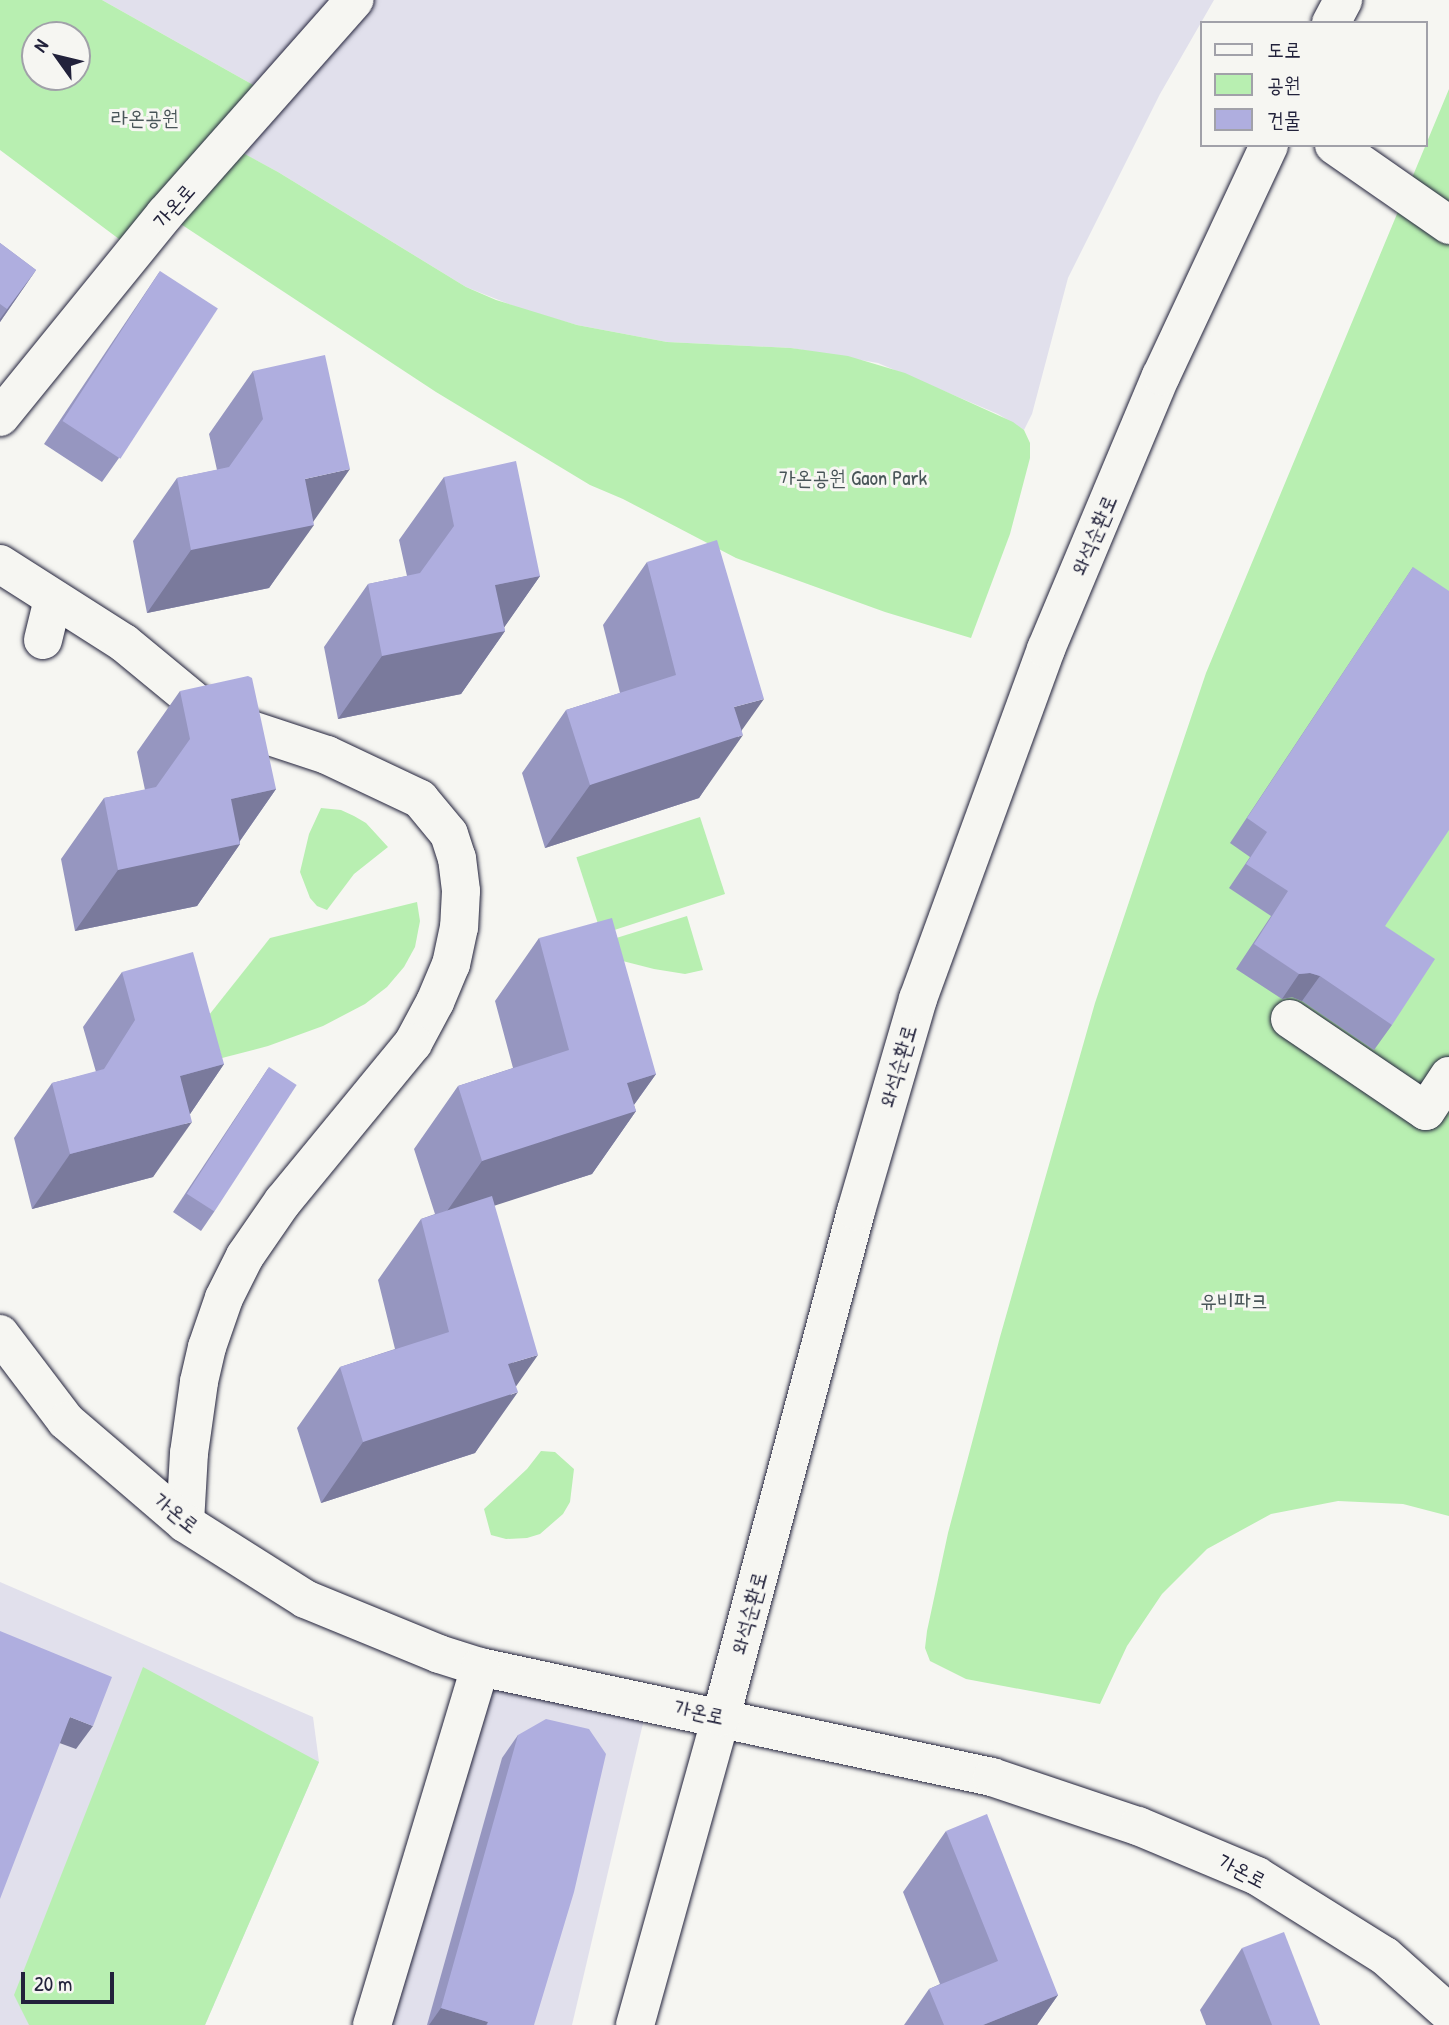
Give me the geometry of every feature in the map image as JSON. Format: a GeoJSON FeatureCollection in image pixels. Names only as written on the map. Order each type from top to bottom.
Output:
{"type":"FeatureCollection","features":[{"type":"Feature","properties":{"kind":"street","name":"가온로"},"geometry":{"type":"LineString","coordinates":[[0,417],[165,214],[354,0]]}},
{"type":"Feature","properties":{"kind":"street"},"geometry":{"type":"LineString","coordinates":[[1332,21],[1343,0]]}},
{"type":"Feature","properties":{"kind":"street","name":"와석순환로"},"geometry":{"type":"LineString","coordinates":[[635,2025],[721,1717],[856,1211],[918,999],[1045,649],[1161,376],[1268,147]]}},
{"type":"Feature","properties":{"kind":"street"},"geometry":{"type":"LineString","coordinates":[[1337,147],[1449,225]]}},
{"type":"Feature","properties":{"kind":"street"},"geometry":{"type":"LineString","coordinates":[[0,564],[124,643],[215,718],[327,755],[420,799],[449,834],[457,858],[461,891],[459,927],[451,964],[435,1002],[413,1043],[282,1201],[246,1256],[224,1298],[207,1346],[189,1453],[185,1523]]}},
{"type":"Feature","properties":{"kind":"street"},"geometry":{"type":"LineString","coordinates":[[43,639],[53,599]]}},
{"type":"Feature","properties":{"kind":"street"},"geometry":{"type":"LineString","coordinates":[[1290,1019],[1426,1111],[1449,1076]]}},
{"type":"Feature","properties":{"kind":"street"},"geometry":{"type":"LineString","coordinates":[[207,1346],[243,1333]]}},
{"type":"Feature","properties":{"kind":"street","name":"가온로"},"geometry":{"type":"LineString","coordinates":[[0,1334],[66,1421],[185,1523],[306,1599],[439,1654],[480,1667],[992,1777],[1202,1851],[1257,1877],[1385,1956],[1449,2013]]}},
{"type":"Feature","properties":{"kind":"street"},"geometry":{"type":"LineString","coordinates":[[372,2025],[480,1667]]}},
{"type":"Feature","properties":{"kind":"shaded area"},"geometry":{"type":"Polygon","coordinates":[[[102,0],[1214,0],[1160,94],[1068,278],[1032,414],[1024,430],[998,414],[878,363],[791,348],[667,342],[577,325],[524,310],[466,287],[278,172],[227,145],[271,95],[102,0]]]}},
{"type":"Feature","properties":{"kind":"shaded area"},"geometry":{"type":"Polygon","coordinates":[[[0,1582],[313,1717],[319,1762],[205,2025],[0,2025],[0,1582]]]}},
{"type":"Feature","properties":{"kind":"shaded area"},"geometry":{"type":"Polygon","coordinates":[[[480,1667],[648,1702],[572,2025],[372,2025],[480,1667]]]}},
{"type":"Feature","properties":{"kind":"green space","name":"가온공원 Gaon Park"},"geometry":{"type":"Polygon","coordinates":[[[0,0],[102,0],[271,95],[228,145],[278,172],[466,287],[496,300],[577,325],[667,342],[791,348],[848,356],[905,373],[1013,422],[1024,430],[1030,443],[1030,458],[1010,534],[971,638],[885,612],[736,558],[623,499],[590,485],[436,392],[167,215],[135,251],[0,150],[0,0]]]}},
{"type":"Feature","properties":{"kind":"green space","name":"유비파크"},"geometry":{"type":"Polygon","coordinates":[[[1449,89],[1449,1516],[1403,1504],[1338,1501],[1271,1514],[1207,1549],[1162,1594],[1127,1646],[1100,1704],[966,1679],[930,1661],[925,1648],[927,1631],[948,1533],[1000,1337],[1095,1003],[1206,673],[1425,147],[1428,147],[1428,139],[1449,89]]]}},
{"type":"Feature","properties":{"kind":"green space"},"geometry":{"type":"Polygon","coordinates":[[[321,808],[341,810],[354,816],[366,823],[388,847],[354,874],[327,910],[317,906],[310,898],[300,872],[309,834],[321,808]]]}},
{"type":"Feature","properties":{"kind":"green space"},"geometry":{"type":"Polygon","coordinates":[[[700,817],[725,894],[601,934],[576,857],[700,817]]]}},
{"type":"Feature","properties":{"kind":"green space"},"geometry":{"type":"Polygon","coordinates":[[[417,902],[420,921],[415,947],[404,967],[387,987],[365,1004],[323,1026],[268,1046],[222,1058],[209,1015],[270,938],[417,902]]]}},
{"type":"Feature","properties":{"kind":"green space"},"geometry":{"type":"Polygon","coordinates":[[[687,916],[703,970],[685,974],[654,969],[603,956],[597,944],[687,916]]]}},
{"type":"Feature","properties":{"kind":"green space"},"geometry":{"type":"Polygon","coordinates":[[[541,1451],[555,1452],[574,1469],[570,1502],[563,1514],[540,1534],[527,1538],[506,1539],[491,1535],[484,1509],[527,1469],[541,1451]]]}},
{"type":"Feature","properties":{"kind":"green space"},"geometry":{"type":"Polygon","coordinates":[[[143,1667],[319,1762],[205,2025],[29,2025],[14,1995],[143,1667]]]}},
{"type":"Feature","properties":{"kind":"building"},"geometry":{"type":"Polygon","coordinates":[[[0,243],[36,270],[7,309],[0,304],[0,243]]]}},
{"type":"Feature","properties":{"kind":"building"},"geometry":{"type":"Polygon","coordinates":[[[160,271],[218,309],[120,459],[63,421],[160,271]]]}},
{"type":"Feature","properties":{"kind":"building"},"geometry":{"type":"Polygon","coordinates":[[[325,355],[350,469],[305,479],[314,525],[191,550],[177,478],[229,467],[263,419],[253,371],[325,355]]]}},
{"type":"Feature","properties":{"kind":"building"},"geometry":{"type":"Polygon","coordinates":[[[516,461],[540,576],[495,585],[505,631],[382,656],[368,584],[420,573],[454,526],[444,477],[516,461]]]}},
{"type":"Feature","properties":{"kind":"building"},"geometry":{"type":"Polygon","coordinates":[[[717,540],[764,699],[734,707],[743,735],[590,785],[566,710],[676,675],[647,562],[717,540]]]}},
{"type":"Feature","properties":{"kind":"building"},"geometry":{"type":"Polygon","coordinates":[[[1413,567],[1449,591],[1449,830],[1385,926],[1435,959],[1392,1025],[1320,976],[1299,974],[1254,944],[1288,891],[1246,864],[1267,832],[1247,818],[1413,567]]]}},
{"type":"Feature","properties":{"kind":"building"},"geometry":{"type":"Polygon","coordinates":[[[248,676],[252,678],[276,789],[231,799],[240,844],[118,870],[104,798],[156,787],[190,739],[180,691],[248,676]]]}},
{"type":"Feature","properties":{"kind":"building"},"geometry":{"type":"Polygon","coordinates":[[[612,918],[656,1074],[627,1083],[636,1111],[482,1161],[458,1086],[569,1050],[539,938],[612,918]]]}},
{"type":"Feature","properties":{"kind":"building"},"geometry":{"type":"Polygon","coordinates":[[[193,952],[224,1064],[180,1076],[192,1122],[70,1154],[52,1083],[104,1069],[135,1020],[122,972],[193,952]]]}},
{"type":"Feature","properties":{"kind":"building"},"geometry":{"type":"Polygon","coordinates":[[[269,1067],[297,1085],[214,1212],[187,1194],[269,1067]]]}},
{"type":"Feature","properties":{"kind":"building"},"geometry":{"type":"Polygon","coordinates":[[[492,1196],[538,1355],[508,1364],[518,1392],[363,1442],[340,1367],[449,1332],[421,1219],[492,1196]]]}},
{"type":"Feature","properties":{"kind":"building"},"geometry":{"type":"Polygon","coordinates":[[[0,1631],[112,1677],[93,1726],[70,1717],[0,1899],[0,1631]]]}},
{"type":"Feature","properties":{"kind":"building"},"geometry":{"type":"Polygon","coordinates":[[[546,1719],[589,1729],[606,1754],[574,1892],[534,2025],[487,2025],[488,2022],[441,2008],[518,1735],[546,1719]]]}},
{"type":"Feature","properties":{"kind":"building"},"geometry":{"type":"Polygon","coordinates":[[[987,1814],[1058,1995],[983,2025],[944,2025],[929,1989],[998,1961],[946,1831],[987,1814]]]}},
{"type":"Feature","properties":{"kind":"building"},"geometry":{"type":"Polygon","coordinates":[[[1284,1932],[1320,2025],[1272,2025],[1242,1948],[1284,1932]]]}},
{"type":"Feature","properties":{"kind":"park label","name":"라온공원"},"geometry":{"type":"Point","coordinates":[145,118]}}]}
